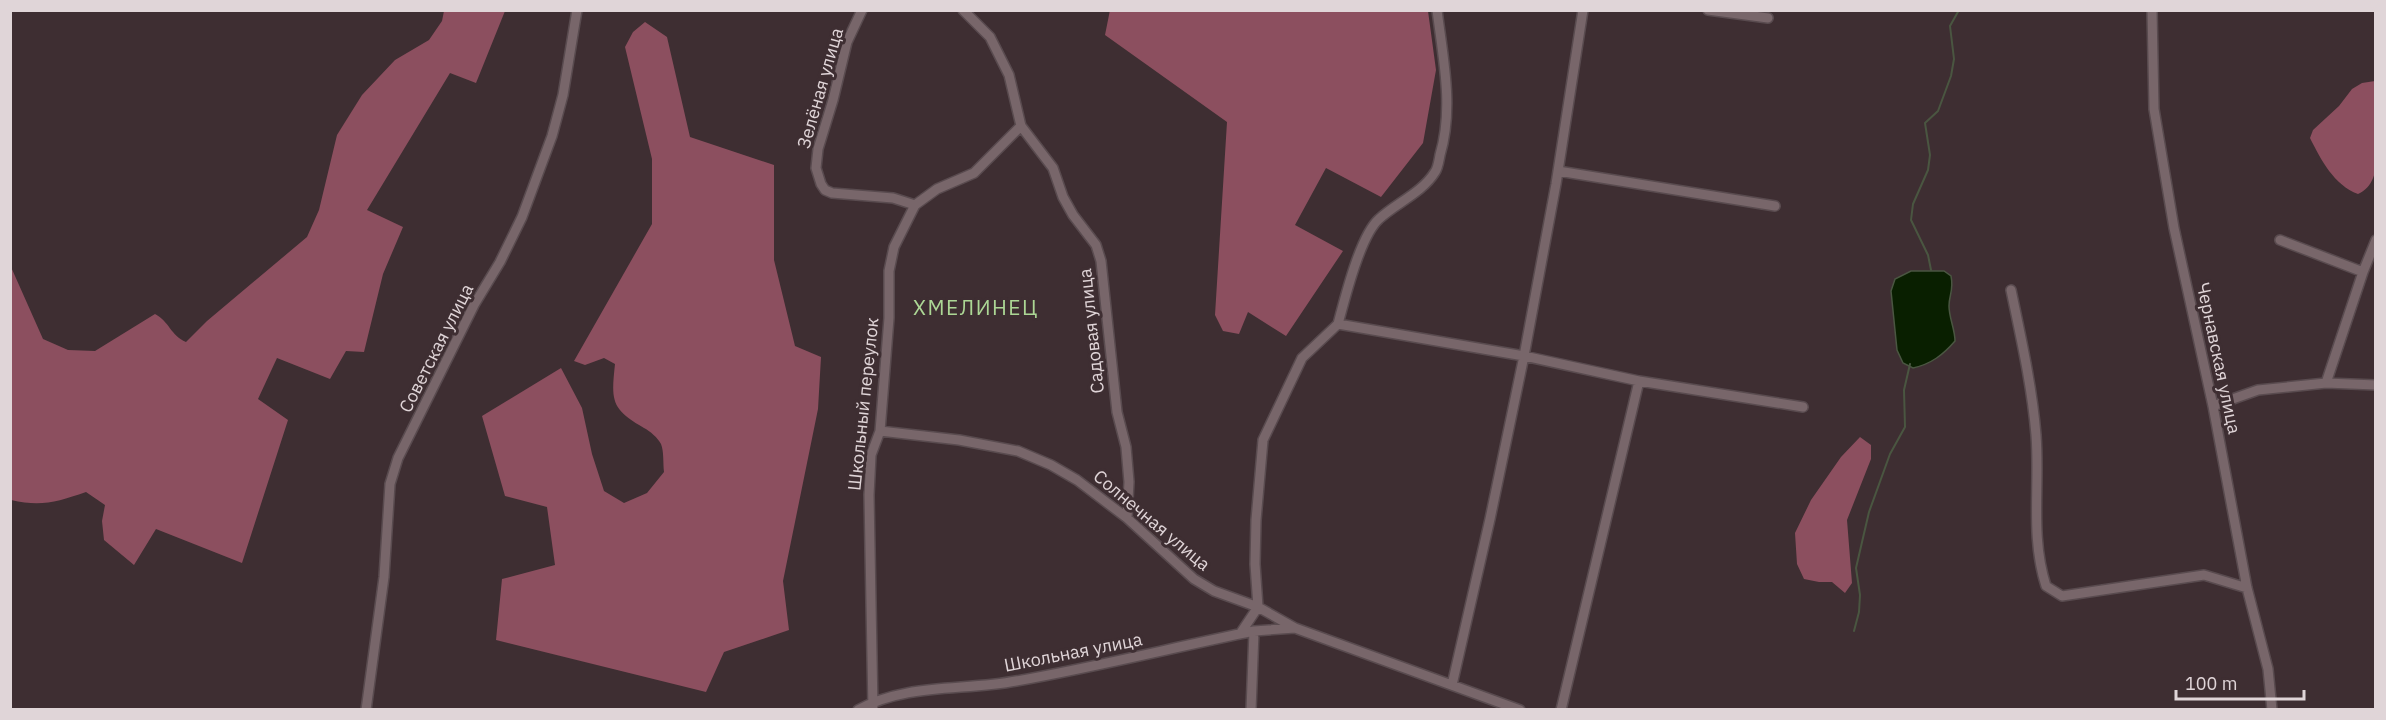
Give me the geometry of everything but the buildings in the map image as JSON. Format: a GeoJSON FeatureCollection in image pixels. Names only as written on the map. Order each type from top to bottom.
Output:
{"type":"FeatureCollection","features":[{"type":"Feature","properties":{"kind":"street","name":"Советская улица"},"geometry":{"type":"LineString","coordinates":[[366,710],[384,577],[390,484],[399,458],[474,305],[500,262],[522,217],[552,136],[563,95],[577,10]]}},
{"type":"Feature","properties":{"kind":"street","name":"Зелёная улица"},"geometry":{"type":"LineString","coordinates":[[862,10],[847,42],[818,149],[816,168],[821,184],[825,190],[832,193],[893,198],[915,205]]}},
{"type":"Feature","properties":{"kind":"street"},"geometry":{"type":"LineString","coordinates":[[963,10],[990,37],[1009,75],[1021,126]]}},
{"type":"Feature","properties":{"kind":"street"},"geometry":{"type":"LineString","coordinates":[[1240,634],[1258,607],[1255,564],[1256,520],[1263,440],[1302,358],[1338,324],[1350,279],[1377,220],[1415,193],[1436,172],[1446,136],[1446,81],[1437,10]]}},
{"type":"Feature","properties":{"kind":"street"},"geometry":{"type":"LineString","coordinates":[[1452,685],[1524,356],[1558,171],[1583,10]]}},
{"type":"Feature","properties":{"kind":"street"},"geometry":{"type":"LineString","coordinates":[[1708,10],[1768,18]]}},
{"type":"Feature","properties":{"kind":"street","name":"Чернавская улица"},"geometry":{"type":"LineString","coordinates":[[2152,10],[2154,109],[2174,228],[2213,406],[2247,588],[2268,669],[2272,710]]}},
{"type":"Feature","properties":{"kind":"street","name":"Школьный переулок"},"geometry":{"type":"LineString","coordinates":[[873,705],[869,495],[871,455],[879,431],[889,318],[889,271],[894,248],[915,205],[937,189],[974,173],[1021,126]]}},
{"type":"Feature","properties":{"kind":"street","name":"Садовая улица"},"geometry":{"type":"LineString","coordinates":[[1021,126],[1053,168],[1063,197],[1095,245],[1101,261],[1114,389],[1126,447],[1129,482],[1127,518]]}},
{"type":"Feature","properties":{"kind":"street"},"geometry":{"type":"LineString","coordinates":[[1558,171],[1775,206]]}},
{"type":"Feature","properties":{"kind":"street"},"geometry":{"type":"LineString","coordinates":[[2280,240],[2362,272]]}},
{"type":"Feature","properties":{"kind":"street"},"geometry":{"type":"LineString","coordinates":[[2326,383],[2362,272],[2376,240]]}},
{"type":"Feature","properties":{"kind":"street"},"geometry":{"type":"LineString","coordinates":[[2011,290],[2031,393],[2036,435],[2038,562],[2046,586],[2062,596],[2204,575],[2247,588]]}},
{"type":"Feature","properties":{"kind":"street"},"geometry":{"type":"LineString","coordinates":[[1338,324],[1524,356],[1639,381],[1803,406]]}},
{"type":"Feature","properties":{"kind":"street"},"geometry":{"type":"LineString","coordinates":[[1561,710],[1639,381]]}},
{"type":"Feature","properties":{"kind":"street"},"geometry":{"type":"LineString","coordinates":[[2213,406],[2258,390],[2326,383],[2376,385]]}},
{"type":"Feature","properties":{"kind":"street","name":"Солнечная улица"},"geometry":{"type":"LineString","coordinates":[[879,431],[959,440],[1018,451],[1052,465],[1077,480],[1127,518],[1194,579],[1214,591],[1258,607],[1295,628]]}},
{"type":"Feature","properties":{"kind":"street"},"geometry":{"type":"LineString","coordinates":[[1295,628],[1514,709]]}},
{"type":"Feature","properties":{"kind":"street","name":"Школьная улица"},"geometry":{"type":"LineString","coordinates":[[858,710],[903,694],[1014,682],[1254,631],[1295,628]]}},
{"type":"Feature","properties":{"kind":"street"},"geometry":{"type":"LineString","coordinates":[[1251,710],[1254,631]]}},
{"type":"Feature","properties":{"kind":"shaded area"},"geometry":{"type":"Polygon","coordinates":[[[1110,10],[1428,11],[1436,70],[1423,143],[1381,197],[1326,168],[1295,225],[1343,251],[1286,336],[1248,312],[1239,334],[1223,331],[1215,315],[1227,122],[1105,35],[1110,10]]]}},
{"type":"Feature","properties":{"kind":"shaded area"},"geometry":{"type":"Polygon","coordinates":[[[444,11],[505,11],[476,83],[450,73],[367,210],[403,227],[383,274],[364,352],[346,351],[330,379],[277,358],[258,399],[288,420],[242,563],[156,529],[134,565],[104,540],[102,521],[105,505],[86,492],[49,502],[31,503],[11,500],[11,267],[43,339],[68,350],[95,351],[155,314],[186,342],[207,321],[307,237],[319,210],[337,135],[362,95],[395,60],[429,40],[442,21],[444,11]]]}},
{"type":"Feature","properties":{"kind":"shaded area"},"geometry":{"type":"Polygon","coordinates":[[[645,22],[667,37],[690,137],[774,165],[774,260],[795,346],[821,357],[818,409],[783,581],[789,630],[724,652],[706,692],[496,640],[502,579],[555,565],[547,507],[505,496],[482,416],[561,368],[582,408],[592,454],[604,491],[624,503],[647,493],[664,472],[663,450],[660,442],[625,415],[616,403],[613,387],[615,364],[604,358],[585,365],[574,361],[652,224],[652,159],[625,47],[633,32],[645,22]]]}},
{"type":"Feature","properties":{"kind":"shaded area"},"geometry":{"type":"Polygon","coordinates":[[[2375,81],[2376,167],[2370,183],[2358,194],[2349,190],[2335,178],[2310,138],[2313,130],[2339,106],[2352,89],[2362,83],[2375,81]]]}},
{"type":"Feature","properties":{"kind":"shaded area"},"geometry":{"type":"Polygon","coordinates":[[[1911,271],[1944,271],[1951,276],[1949,310],[1955,341],[1936,358],[1913,368],[1903,363],[1897,350],[1891,291],[1895,279],[1911,271]]]}},
{"type":"Feature","properties":{"kind":"shaded area"},"geometry":{"type":"Polygon","coordinates":[[[1860,437],[1871,445],[1871,459],[1847,520],[1852,583],[1845,593],[1832,582],[1804,579],[1797,564],[1795,533],[1811,500],[1841,457],[1860,437]]]}},
{"type":"Feature","properties":{"kind":"waterway"},"geometry":{"type":"LineString","coordinates":[[1931,270],[1928,255],[1911,220],[1913,204],[1928,170],[1930,155],[1925,123],[1938,111],[1951,76],[1954,59],[1950,26],[1959,10]]}},
{"type":"Feature","properties":{"kind":"waterway"},"geometry":{"type":"LineString","coordinates":[[1854,631],[1859,612],[1860,595],[1856,568],[1869,512],[1890,454],[1905,427],[1904,390],[1910,364]]}},
{"type":"Feature","properties":{"kind":"district","name":"ХМЕЛИНЕЦ"},"geometry":{"type":"Point","coordinates":[976,307]}}]}
